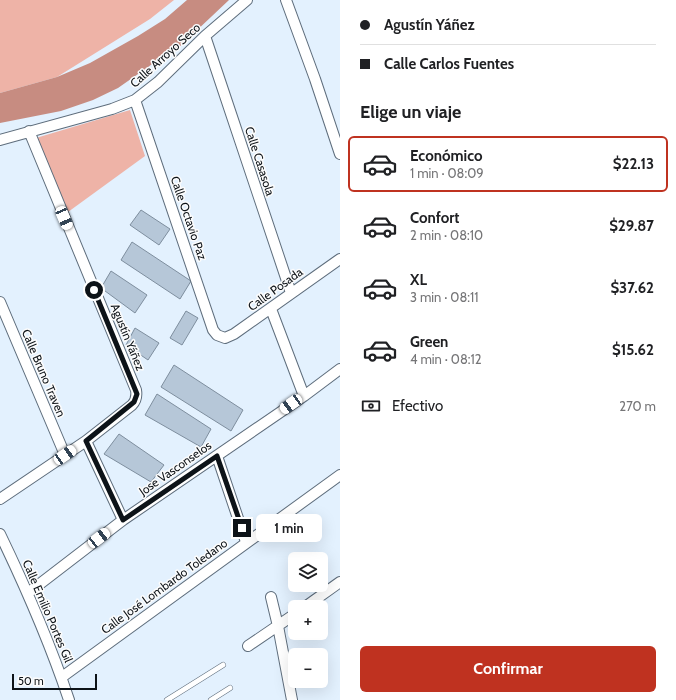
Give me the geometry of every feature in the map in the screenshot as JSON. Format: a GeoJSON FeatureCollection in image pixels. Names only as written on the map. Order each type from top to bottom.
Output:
{"type":"FeatureCollection","features":[{"type":"Feature","properties":{"kind":"street","name":"Calle Arroyo Seco"},"geometry":{"type":"LineString","coordinates":[[0,140],[112,109],[135,100],[158,82],[206,36],[247,0]]}},
{"type":"Feature","properties":{"kind":"street"},"geometry":{"type":"LineString","coordinates":[[286,0],[340,154]]}},
{"type":"Feature","properties":{"kind":"street","name":"Calle Casasola"},"geometry":{"type":"LineString","coordinates":[[206,36],[291,293]]}},
{"type":"Feature","properties":{"kind":"street","name":"Calle Octavio Paz"},"geometry":{"type":"LineString","coordinates":[[135,100],[213,330],[225,338]]}},
{"type":"Feature","properties":{"kind":"street","name":"Agustín Yáñez"},"geometry":{"type":"LineString","coordinates":[[29,131],[136,390],[136,398],[132,405],[86,441]]}},
{"type":"Feature","properties":{"kind":"street","name":"Calle Posada"},"geometry":{"type":"LineString","coordinates":[[225,338],[234,334],[271,309],[291,293],[340,259]]}},
{"type":"Feature","properties":{"kind":"street","name":"Calle Bruno Traven"},"geometry":{"type":"LineString","coordinates":[[0,302],[65,455]]}},
{"type":"Feature","properties":{"kind":"street"},"geometry":{"type":"LineString","coordinates":[[271,309],[304,396]]}},
{"type":"Feature","properties":{"kind":"street","name":"Jose Vasconselos"},"geometry":{"type":"LineString","coordinates":[[28,593],[123,520],[304,396],[340,369]]}},
{"type":"Feature","properties":{"kind":"street"},"geometry":{"type":"LineString","coordinates":[[0,499],[86,441],[123,520]]}},
{"type":"Feature","properties":{"kind":"street"},"geometry":{"type":"LineString","coordinates":[[217,456],[246,542]]}},
{"type":"Feature","properties":{"kind":"street","name":"Calle José Lombardo Toledano"},"geometry":{"type":"LineString","coordinates":[[62,677],[340,475]]}},
{"type":"Feature","properties":{"kind":"street","name":"Calle Emilio Portes Gil"},"geometry":{"type":"LineString","coordinates":[[0,534],[28,593],[70,700]]}},
{"type":"Feature","properties":{"kind":"street"},"geometry":{"type":"LineString","coordinates":[[315,600],[340,582]]}},
{"type":"Feature","properties":{"kind":"street"},"geometry":{"type":"LineString","coordinates":[[271,598],[278,626],[292,700]]}},
{"type":"Feature","properties":{"kind":"street"},"geometry":{"type":"LineString","coordinates":[[248,646],[288,619]]}},
{"type":"Feature","properties":{"kind":"lane"},"geometry":{"type":"LineString","coordinates":[[167,700],[223,665]]}},
{"type":"Feature","properties":{"kind":"lane"},"geometry":{"type":"LineString","coordinates":[[211,700],[230,688]]}},
{"type":"Feature","properties":{"kind":"shaded area"},"geometry":{"type":"Polygon","coordinates":[[[0,0],[174,0],[150,19],[57,77],[0,93],[0,0]]]}},
{"type":"Feature","properties":{"kind":"shaded area"},"geometry":{"type":"Polygon","coordinates":[[[187,0],[229,0],[176,50],[158,60],[118,88],[93,100],[61,111],[0,123],[0,93],[57,77],[90,63],[165,19],[187,0]]]}},
{"type":"Feature","properties":{"kind":"shaded area"},"geometry":{"type":"Polygon","coordinates":[[[130,110],[145,156],[68,212],[36,138],[130,110]]]}},
{"type":"Feature","properties":{"kind":"building"},"geometry":{"type":"Polygon","coordinates":[[[141,210],[170,229],[159,245],[130,225],[141,210]]]}},
{"type":"Feature","properties":{"kind":"building"},"geometry":{"type":"Polygon","coordinates":[[[132,242],[191,281],[180,299],[121,260],[132,242]]]}},
{"type":"Feature","properties":{"kind":"building"},"geometry":{"type":"Polygon","coordinates":[[[111,271],[147,295],[135,313],[101,288],[111,271]]]}},
{"type":"Feature","properties":{"kind":"building"},"geometry":{"type":"Polygon","coordinates":[[[186,311],[198,318],[182,345],[170,338],[186,311]]]}},
{"type":"Feature","properties":{"kind":"building"},"geometry":{"type":"Polygon","coordinates":[[[135,328],[159,343],[148,360],[126,345],[135,328]]]}},
{"type":"Feature","properties":{"kind":"building"},"geometry":{"type":"Polygon","coordinates":[[[174,365],[243,410],[231,431],[161,387],[174,365]]]}},
{"type":"Feature","properties":{"kind":"building"},"geometry":{"type":"Polygon","coordinates":[[[157,394],[211,429],[201,447],[145,415],[157,394]]]}},
{"type":"Feature","properties":{"kind":"building"},"geometry":{"type":"Polygon","coordinates":[[[119,434],[164,465],[151,482],[104,454],[119,434]]]}},
{"type":"Feature","properties":{"kind":"route"},"geometry":{"type":"LineString","coordinates":[[94,290],[137,394],[134,402],[86,441],[123,520],[217,456],[242,528]]}}]}
